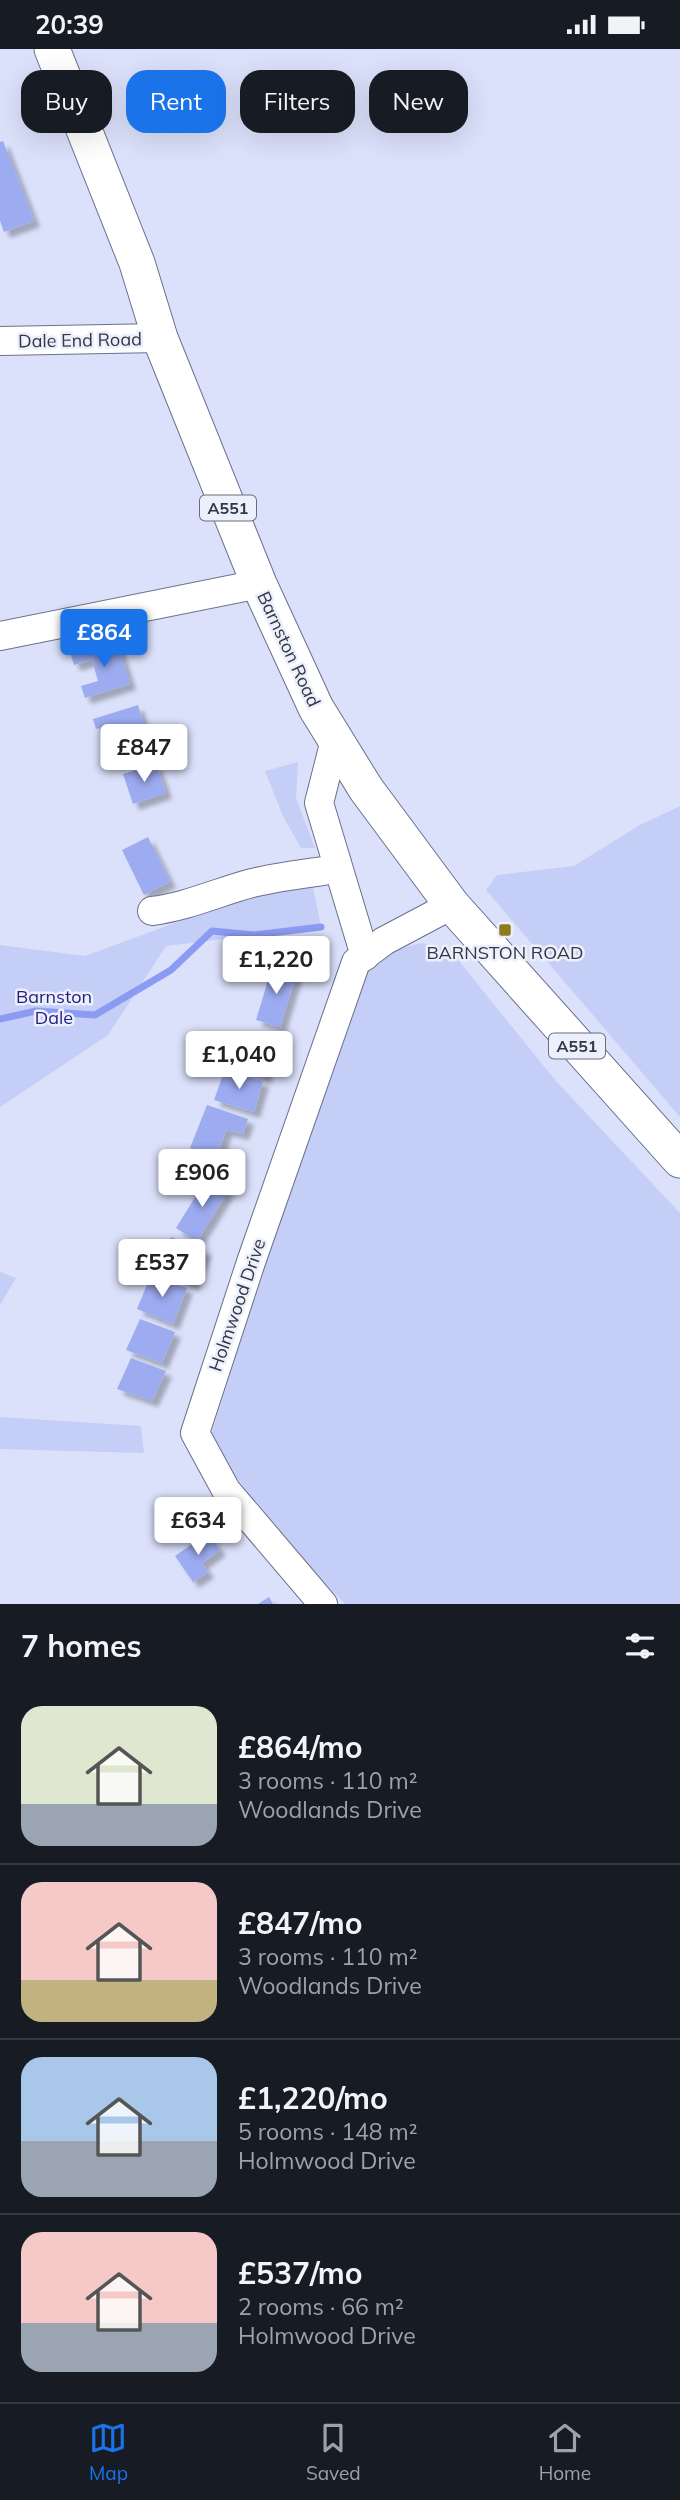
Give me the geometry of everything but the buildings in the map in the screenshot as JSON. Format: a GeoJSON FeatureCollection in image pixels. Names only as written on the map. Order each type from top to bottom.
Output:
{"type":"FeatureCollection","features":[{"type":"Feature","properties":{"kind":"main road","name":"Barnston Road"},"geometry":{"type":"LineString","coordinates":[[52,49],[137,264],[160,338],[259,584],[316,708],[366,789],[452,905],[680,1160]]}},
{"type":"Feature","properties":{"kind":"street","name":"Dale End Road"},"geometry":{"type":"LineString","coordinates":[[0,341],[160,338]]}},
{"type":"Feature","properties":{"kind":"street"},"geometry":{"type":"LineString","coordinates":[[0,636],[259,584]]}},
{"type":"Feature","properties":{"kind":"street"},"geometry":{"type":"LineString","coordinates":[[335,740],[319,803],[365,956]]}},
{"type":"Feature","properties":{"kind":"street"},"geometry":{"type":"LineString","coordinates":[[152,911],[171,909],[252,883],[287,875],[338,869]]}},
{"type":"Feature","properties":{"kind":"street","name":"Holmwood Drive"},"geometry":{"type":"LineString","coordinates":[[323,1604],[226,1490],[195,1433],[251,1262],[356,963],[384,941],[452,905]]}},
{"type":"Feature","properties":{"kind":"green space"},"geometry":{"type":"Polygon","coordinates":[[[298,762],[296,798],[315,848],[301,848],[283,816],[265,771],[298,762]]]}},
{"type":"Feature","properties":{"kind":"green space"},"geometry":{"type":"Polygon","coordinates":[[[680,806],[680,1117],[486,890],[497,875],[574,866],[638,826],[680,806]]]}},
{"type":"Feature","properties":{"kind":"green space","name":"Barnston Dale"},"geometry":{"type":"Polygon","coordinates":[[[310,873],[321,927],[166,946],[108,1035],[0,1107],[0,945],[85,956],[310,873]]]}},
{"type":"Feature","properties":{"kind":"green space"},"geometry":{"type":"Polygon","coordinates":[[[422,943],[450,950],[555,1080],[680,1213],[680,1604],[345,1604],[295,1551],[220,1457],[211,1436],[354,975],[392,950],[422,943]]]}},
{"type":"Feature","properties":{"kind":"green space"},"geometry":{"type":"Polygon","coordinates":[[[0,1272],[16,1278],[0,1305],[0,1272]]]}},
{"type":"Feature","properties":{"kind":"green space"},"geometry":{"type":"Polygon","coordinates":[[[0,1417],[141,1426],[144,1453],[0,1449],[0,1417]]]}},
{"type":"Feature","properties":{"kind":"waterway"},"geometry":{"type":"LineString","coordinates":[[0,1019],[36,1011],[95,1015],[171,970],[212,931],[254,935],[321,927]]}},
{"type":"Feature","properties":{"kind":"place","name":"BARNSTON ROAD"},"geometry":{"type":"Point","coordinates":[505,930]}}]}
